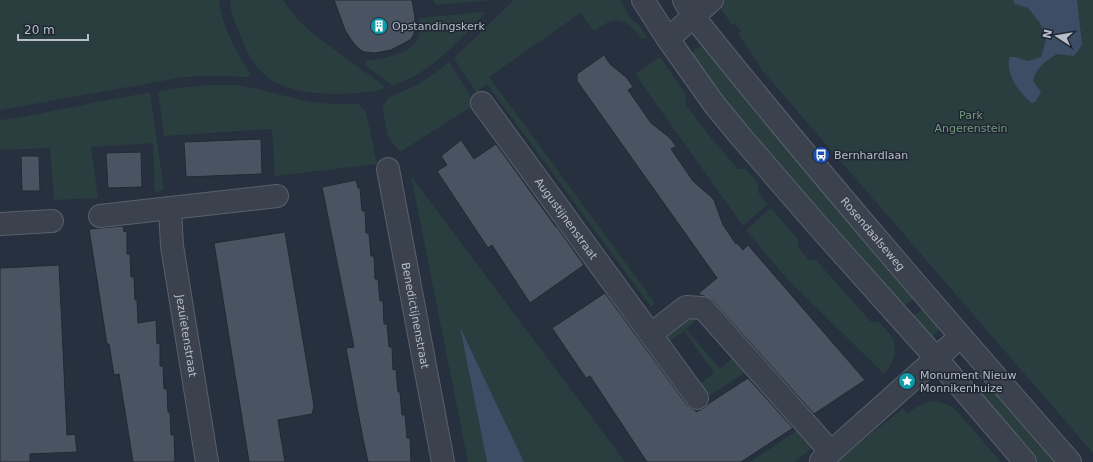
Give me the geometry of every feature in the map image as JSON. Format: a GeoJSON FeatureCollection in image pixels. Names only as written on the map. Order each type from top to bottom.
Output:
{"type":"FeatureCollection","features":[{"type":"Feature","properties":{"kind":"street"},"geometry":{"type":"LineString","coordinates":[[643,0],[668,39],[714,104],[742,138],[818,226],[936,358],[1025,462]]}},
{"type":"Feature","properties":{"kind":"street"},"geometry":{"type":"LineString","coordinates":[[668,39],[688,8],[712,0]]}},
{"type":"Feature","properties":{"kind":"street","name":"Rosendaalseweg"},"geometry":{"type":"LineString","coordinates":[[688,8],[768,110],[960,337],[1070,462]]}},
{"type":"Feature","properties":{"kind":"street","name":"Augustijnenstraat"},"geometry":{"type":"LineString","coordinates":[[482,103],[698,398]]}},
{"type":"Feature","properties":{"kind":"street","name":"Benedictijnenstraat"},"geometry":{"type":"LineString","coordinates":[[388,169],[443,462]]}},
{"type":"Feature","properties":{"kind":"street"},"geometry":{"type":"LineString","coordinates":[[100,216],[277,196]]}},
{"type":"Feature","properties":{"kind":"street","name":"Jezuïetenstraat"},"geometry":{"type":"LineString","coordinates":[[170,208],[172,246],[207,462]]}},
{"type":"Feature","properties":{"kind":"street"},"geometry":{"type":"LineString","coordinates":[[0,224],[52,221]]}},
{"type":"Feature","properties":{"kind":"street"},"geometry":{"type":"LineString","coordinates":[[651,334],[686,307],[703,308],[826,457],[960,337]]}},
{"type":"Feature","properties":{"kind":"green space"},"geometry":{"type":"Polygon","coordinates":[[[0,0],[219,0],[222,15],[231,40],[243,64],[248,70],[250,77],[184,77],[0,110],[0,0]]]}},
{"type":"Feature","properties":{"kind":"green space"},"geometry":{"type":"Polygon","coordinates":[[[230,0],[283,0],[296,18],[313,34],[379,82],[384,89],[371,92],[340,94],[306,91],[290,88],[277,83],[261,71],[250,56],[233,17],[230,0]]]}},
{"type":"Feature","properties":{"kind":"green space"},"geometry":{"type":"Polygon","coordinates":[[[433,0],[491,0],[436,5],[433,0]]]}},
{"type":"Feature","properties":{"kind":"green space"},"geometry":{"type":"Polygon","coordinates":[[[514,0],[620,0],[632,20],[638,24],[647,38],[642,39],[631,26],[620,21],[609,22],[594,31],[580,13],[489,77],[655,303],[651,307],[487,84],[476,92],[454,58],[514,0]]]}},
{"type":"Feature","properties":{"kind":"green space","name":"Park Angerenstein"},"geometry":{"type":"Polygon","coordinates":[[[725,0],[1093,0],[1093,453],[760,68],[739,35],[741,31],[735,24],[732,25],[719,6],[725,0]]]}},
{"type":"Feature","properties":{"kind":"green space"},"geometry":{"type":"Polygon","coordinates":[[[482,12],[485,13],[450,50],[441,58],[409,79],[393,86],[365,65],[367,60],[393,56],[407,50],[412,46],[419,36],[419,18],[482,12]]]}},
{"type":"Feature","properties":{"kind":"green space"},"geometry":{"type":"Polygon","coordinates":[[[704,47],[914,298],[902,308],[723,101],[692,55],[695,49],[704,47]]]}},
{"type":"Feature","properties":{"kind":"green space"},"geometry":{"type":"Polygon","coordinates":[[[660,57],[686,94],[685,104],[712,139],[738,169],[746,169],[758,183],[758,192],[768,204],[743,226],[635,74],[660,57]]]}},
{"type":"Feature","properties":{"kind":"green space"},"geometry":{"type":"Polygon","coordinates":[[[449,62],[475,102],[474,105],[400,152],[388,137],[383,106],[388,98],[415,86],[449,62]]]}},
{"type":"Feature","properties":{"kind":"green space"},"geometry":{"type":"Polygon","coordinates":[[[210,85],[236,85],[309,102],[358,104],[366,112],[377,164],[275,176],[272,129],[164,136],[158,91],[210,85]]]}},
{"type":"Feature","properties":{"kind":"green space"},"geometry":{"type":"Polygon","coordinates":[[[150,92],[164,190],[155,192],[153,143],[91,147],[98,198],[54,200],[50,148],[0,150],[0,120],[150,92]]]}},
{"type":"Feature","properties":{"kind":"green space"},"geometry":{"type":"Polygon","coordinates":[[[411,176],[625,462],[524,462],[461,329],[487,462],[468,462],[411,176]]]}},
{"type":"Feature","properties":{"kind":"green space"},"geometry":{"type":"Polygon","coordinates":[[[771,208],[798,239],[798,247],[808,259],[816,260],[871,322],[879,322],[890,334],[894,341],[895,351],[893,361],[884,374],[787,279],[746,230],[771,208]]]}},
{"type":"Feature","properties":{"kind":"green space"},"geometry":{"type":"Polygon","coordinates":[[[923,308],[938,326],[937,333],[930,337],[912,318],[923,308]]]}},
{"type":"Feature","properties":{"kind":"green space"},"geometry":{"type":"Polygon","coordinates":[[[690,316],[698,318],[686,329],[720,369],[732,358],[744,370],[743,374],[709,396],[701,383],[714,373],[684,331],[670,341],[667,335],[690,316]]]}},
{"type":"Feature","properties":{"kind":"green space"},"geometry":{"type":"Polygon","coordinates":[[[988,390],[996,392],[1057,462],[1035,462],[982,397],[988,390]]]}},
{"type":"Feature","properties":{"kind":"green space"},"geometry":{"type":"Polygon","coordinates":[[[932,401],[944,403],[955,409],[1001,462],[836,462],[903,408],[907,414],[921,404],[932,401]]]}},
{"type":"Feature","properties":{"kind":"green space"},"geometry":{"type":"Polygon","coordinates":[[[798,430],[813,447],[795,462],[750,462],[798,430]]]}},
{"type":"Feature","properties":{"kind":"water"},"geometry":{"type":"Polygon","coordinates":[[[1013,0],[1077,0],[1082,45],[1074,56],[1057,54],[1039,68],[1033,81],[1041,92],[1036,101],[1032,103],[1024,96],[1011,77],[1009,60],[1010,57],[1028,61],[1041,57],[1046,40],[1040,23],[1028,8],[1015,4],[1013,0]]]}},
{"type":"Feature","properties":{"kind":"water"},"geometry":{"type":"Polygon","coordinates":[[[460,327],[524,462],[487,462],[460,327]]]}},
{"type":"Feature","properties":{"kind":"building","name":"Opstandingskerk"},"geometry":{"type":"Polygon","coordinates":[[[334,0],[412,0],[415,17],[414,34],[411,39],[391,50],[375,53],[364,52],[352,41],[345,30],[334,0]]]}},
{"type":"Feature","properties":{"kind":"building"},"geometry":{"type":"Polygon","coordinates":[[[604,55],[610,64],[627,78],[633,87],[628,90],[651,123],[670,138],[676,146],[671,149],[693,181],[714,200],[723,225],[736,244],[737,243],[743,250],[748,245],[865,380],[814,414],[712,300],[699,293],[717,278],[577,81],[577,74],[604,55]]]}},
{"type":"Feature","properties":{"kind":"building"},"geometry":{"type":"Polygon","coordinates":[[[261,139],[262,174],[186,177],[184,142],[261,139]]]}},
{"type":"Feature","properties":{"kind":"building"},"geometry":{"type":"Polygon","coordinates":[[[461,140],[474,159],[496,144],[584,265],[530,303],[492,245],[488,248],[437,171],[447,165],[441,156],[461,140]]]}},
{"type":"Feature","properties":{"kind":"building"},"geometry":{"type":"Polygon","coordinates":[[[141,152],[142,187],[108,188],[106,153],[141,152]]]}},
{"type":"Feature","properties":{"kind":"building"},"geometry":{"type":"Polygon","coordinates":[[[21,156],[39,156],[40,191],[22,191],[21,156]]]}},
{"type":"Feature","properties":{"kind":"building"},"geometry":{"type":"Polygon","coordinates":[[[356,180],[358,188],[360,188],[362,211],[365,211],[366,233],[369,233],[371,256],[374,256],[375,279],[378,279],[380,301],[383,301],[384,324],[387,324],[389,347],[392,347],[393,370],[396,369],[402,415],[405,415],[407,438],[410,438],[411,462],[368,462],[363,439],[346,348],[354,347],[322,187],[356,180]]]}},
{"type":"Feature","properties":{"kind":"building"},"geometry":{"type":"Polygon","coordinates":[[[123,226],[124,232],[127,231],[127,254],[130,254],[131,277],[134,277],[138,323],[156,320],[157,344],[160,343],[160,366],[163,366],[164,389],[167,389],[171,435],[174,435],[175,462],[133,462],[119,374],[114,375],[109,344],[107,344],[89,229],[123,226]]]}},
{"type":"Feature","properties":{"kind":"building"},"geometry":{"type":"Polygon","coordinates":[[[285,232],[314,406],[312,414],[278,420],[285,462],[249,462],[214,243],[285,232]]]}},
{"type":"Feature","properties":{"kind":"building"},"geometry":{"type":"Polygon","coordinates":[[[59,265],[67,435],[75,434],[77,452],[30,454],[30,462],[0,462],[0,268],[59,265]]]}},
{"type":"Feature","properties":{"kind":"building"},"geometry":{"type":"Polygon","coordinates":[[[605,293],[687,405],[696,412],[748,378],[793,428],[741,462],[647,462],[590,376],[586,378],[552,328],[605,293]]]}},
{"type":"Feature","properties":{"kind":"place","name":"Opstandingskerk"},"geometry":{"type":"Point","coordinates":[379,26]}},
{"type":"Feature","properties":{"kind":"place","name":"Bernhardlaan"},"geometry":{"type":"Point","coordinates":[821,155]}},
{"type":"Feature","properties":{"kind":"place","name":"Monument Nieuw Monnikenhuize"},"geometry":{"type":"Point","coordinates":[907,381]}}]}
